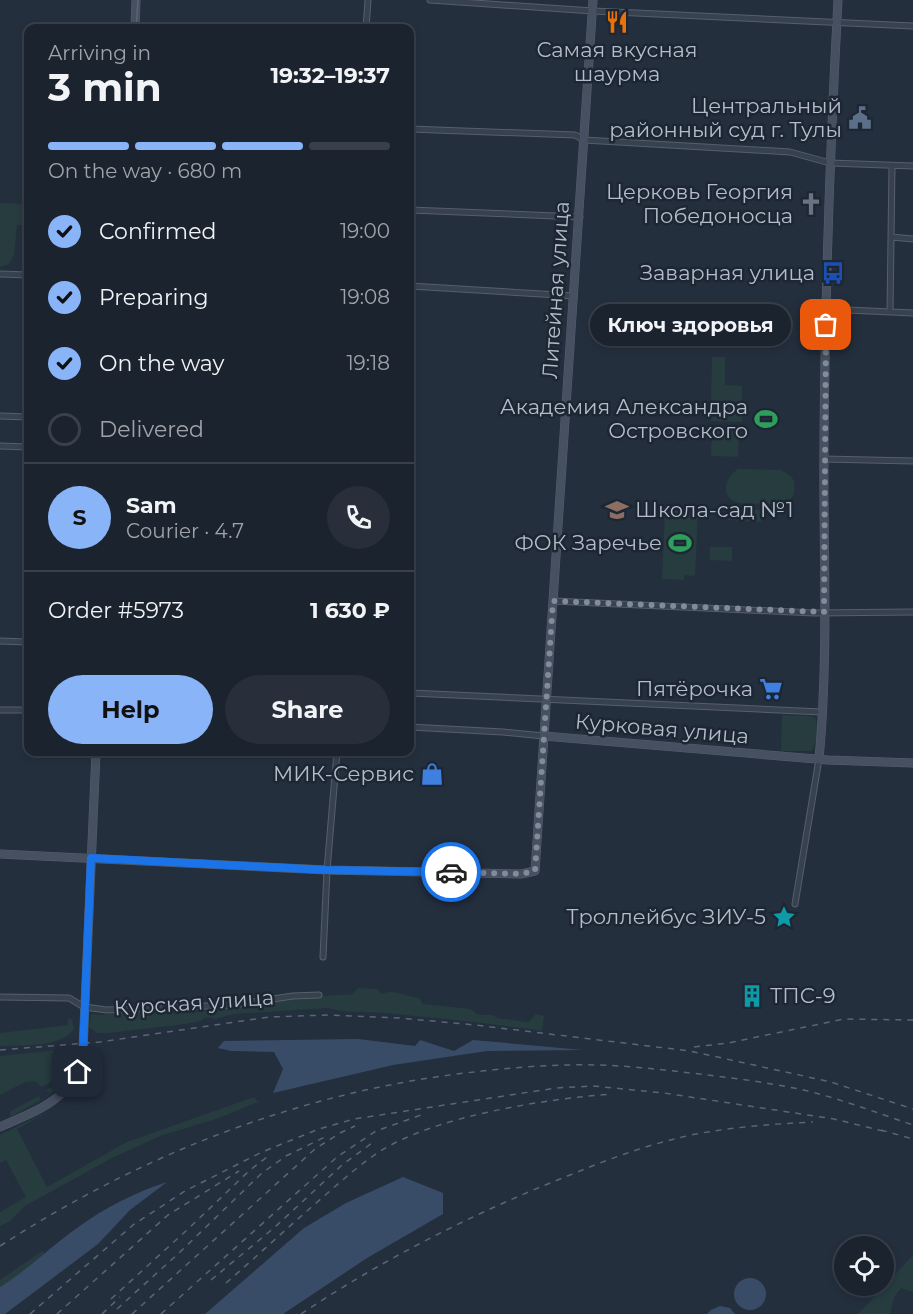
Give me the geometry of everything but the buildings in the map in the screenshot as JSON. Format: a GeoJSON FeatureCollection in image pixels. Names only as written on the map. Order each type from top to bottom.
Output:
{"type":"FeatureCollection","features":[{"type":"Feature","properties":{"kind":"street"},"geometry":{"type":"LineString","coordinates":[[135,24],[136,0]]}},
{"type":"Feature","properties":{"kind":"street"},"geometry":{"type":"LineString","coordinates":[[366,24],[368,0]]}},
{"type":"Feature","properties":{"kind":"street"},"geometry":{"type":"LineString","coordinates":[[430,0],[593,11],[913,26]]}},
{"type":"Feature","properties":{"kind":"street","name":"Литейная улица"},"geometry":{"type":"LineString","coordinates":[[327,870],[521,874],[535,871],[593,0]]}},
{"type":"Feature","properties":{"kind":"street"},"geometry":{"type":"LineString","coordinates":[[795,904],[819,759],[822,712],[826,309],[838,0]]}},
{"type":"Feature","properties":{"kind":"street"},"geometry":{"type":"LineString","coordinates":[[414,129],[575,135],[584,140],[790,152],[830,163],[913,166]]}},
{"type":"Feature","properties":{"kind":"street"},"geometry":{"type":"LineString","coordinates":[[890,312],[894,183],[892,166]]}},
{"type":"Feature","properties":{"kind":"street"},"geometry":{"type":"LineString","coordinates":[[414,210],[580,217]]}},
{"type":"Feature","properties":{"kind":"street"},"geometry":{"type":"LineString","coordinates":[[891,237],[913,239]]}},
{"type":"Feature","properties":{"kind":"street"},"geometry":{"type":"LineString","coordinates":[[0,274],[24,275]]}},
{"type":"Feature","properties":{"kind":"street"},"geometry":{"type":"LineString","coordinates":[[414,286],[574,296]]}},
{"type":"Feature","properties":{"kind":"street"},"geometry":{"type":"LineString","coordinates":[[826,309],[913,313]]}},
{"type":"Feature","properties":{"kind":"street"},"geometry":{"type":"LineString","coordinates":[[0,416],[24,417]]}},
{"type":"Feature","properties":{"kind":"street"},"geometry":{"type":"LineString","coordinates":[[0,446],[24,447]]}},
{"type":"Feature","properties":{"kind":"street"},"geometry":{"type":"LineString","coordinates":[[824,459],[913,461]]}},
{"type":"Feature","properties":{"kind":"street"},"geometry":{"type":"LineString","coordinates":[[553,601],[824,612],[913,612]]}},
{"type":"Feature","properties":{"kind":"street"},"geometry":{"type":"LineString","coordinates":[[0,640],[24,642]]}},
{"type":"Feature","properties":{"kind":"street"},"geometry":{"type":"LineString","coordinates":[[414,693],[822,712]]}},
{"type":"Feature","properties":{"kind":"street"},"geometry":{"type":"LineString","coordinates":[[0,710],[24,710]]}},
{"type":"Feature","properties":{"kind":"street","name":"Курковая улица"},"geometry":{"type":"LineString","coordinates":[[414,728],[503,732],[819,759],[913,763]]}},
{"type":"Feature","properties":{"kind":"street"},"geometry":{"type":"LineString","coordinates":[[0,1127],[51,1103],[65,1092],[73,1080],[83,1053],[96,756]]}},
{"type":"Feature","properties":{"kind":"street"},"geometry":{"type":"LineString","coordinates":[[322,957],[337,756]]}},
{"type":"Feature","properties":{"kind":"street"},"geometry":{"type":"LineString","coordinates":[[0,854],[327,870]]}},
{"type":"Feature","properties":{"kind":"street","name":"Курская улица"},"geometry":{"type":"LineString","coordinates":[[0,997],[69,998],[84,1007],[107,1010],[232,1005],[293,996],[319,995]]}},
{"type":"Feature","properties":{"kind":"green space"},"geometry":{"type":"Polygon","coordinates":[[[0,203],[24,204],[24,225],[17,225],[14,255],[9,264],[0,267],[0,203]]]}},
{"type":"Feature","properties":{"kind":"green space"},"geometry":{"type":"Polygon","coordinates":[[[712,357],[725,357],[725,385],[742,386],[742,402],[711,401],[712,357]]]}},
{"type":"Feature","properties":{"kind":"green space"},"geometry":{"type":"Polygon","coordinates":[[[712,405],[743,407],[742,422],[711,421],[712,405]]]}},
{"type":"Feature","properties":{"kind":"green space"},"geometry":{"type":"Polygon","coordinates":[[[712,426],[739,428],[738,457],[711,456],[712,426]]]}},
{"type":"Feature","properties":{"kind":"green space"},"geometry":{"type":"Polygon","coordinates":[[[738,469],[781,470],[791,476],[794,481],[794,494],[787,501],[777,504],[736,502],[727,495],[726,486],[730,477],[738,469]]]}},
{"type":"Feature","properties":{"kind":"green space"},"geometry":{"type":"Polygon","coordinates":[[[729,507],[761,510],[761,522],[728,520],[729,507]]]}},
{"type":"Feature","properties":{"kind":"green space","name":"ФОК Заречье"},"geometry":{"type":"Polygon","coordinates":[[[665,511],[698,511],[695,576],[684,575],[684,580],[662,579],[665,511]]]}},
{"type":"Feature","properties":{"kind":"green space"},"geometry":{"type":"Polygon","coordinates":[[[710,547],[732,547],[732,561],[710,560],[710,547]]]}},
{"type":"Feature","properties":{"kind":"green space"},"geometry":{"type":"Polygon","coordinates":[[[782,715],[815,718],[817,735],[811,751],[781,751],[782,715]]]}},
{"type":"Feature","properties":{"kind":"green space"},"geometry":{"type":"Polygon","coordinates":[[[358,988],[377,989],[382,994],[400,993],[419,998],[423,1004],[471,1009],[478,1015],[493,1015],[497,1018],[528,1022],[536,1014],[544,1016],[542,1031],[328,1008],[234,1014],[214,1019],[206,1017],[200,1021],[185,1024],[108,1033],[97,1033],[89,1027],[91,1014],[194,1009],[206,1011],[212,1007],[231,1008],[294,998],[353,994],[358,988]]]}},
{"type":"Feature","properties":{"kind":"green space"},"geometry":{"type":"Polygon","coordinates":[[[68,1018],[72,1020],[74,1029],[60,1040],[40,1044],[0,1046],[0,1033],[68,1025],[68,1018]]]}},
{"type":"Feature","properties":{"kind":"green space"},"geometry":{"type":"Polygon","coordinates":[[[68,1049],[74,1052],[69,1070],[63,1081],[50,1094],[46,1090],[57,1084],[55,1080],[42,1087],[35,1081],[25,1082],[0,1095],[0,1056],[68,1049]]]}},
{"type":"Feature","properties":{"kind":"green space"},"geometry":{"type":"Polygon","coordinates":[[[39,1096],[41,1100],[10,1117],[11,1111],[39,1096]]]}},
{"type":"Feature","properties":{"kind":"green space"},"geometry":{"type":"Polygon","coordinates":[[[254,1097],[258,1102],[219,1118],[160,1136],[110,1159],[25,1206],[10,1221],[0,1226],[0,1212],[26,1197],[6,1160],[0,1163],[0,1135],[55,1108],[17,1129],[47,1187],[127,1142],[254,1097]]]}},
{"type":"Feature","properties":{"kind":"green space"},"geometry":{"type":"Polygon","coordinates":[[[42,1251],[45,1253],[17,1277],[0,1287],[0,1280],[42,1251]]]}},
{"type":"Feature","properties":{"kind":"green space"},"geometry":{"type":"Polygon","coordinates":[[[913,1255],[913,1292],[901,1288],[894,1297],[890,1314],[858,1314],[875,1296],[894,1296],[894,1275],[913,1255]]]}},
{"type":"Feature","properties":{"kind":"water"},"geometry":{"type":"Polygon","coordinates":[[[358,1039],[415,1046],[420,1040],[454,1051],[473,1040],[583,1050],[487,1051],[393,1065],[273,1093],[283,1069],[274,1052],[231,1051],[218,1048],[224,1041],[358,1039]]]}},
{"type":"Feature","properties":{"kind":"water"},"geometry":{"type":"Polygon","coordinates":[[[403,1177],[443,1193],[443,1214],[367,1258],[283,1314],[205,1314],[304,1228],[346,1203],[403,1177]]]}},
{"type":"Feature","properties":{"kind":"water"},"geometry":{"type":"Polygon","coordinates":[[[167,1182],[130,1210],[98,1244],[5,1314],[0,1314],[0,1287],[67,1235],[109,1207],[167,1182]]]}},
{"type":"Feature","properties":{"kind":"water"},"geometry":{"type":"Polygon","coordinates":[[[750,1278],[761,1283],[766,1294],[761,1305],[750,1310],[739,1305],[734,1294],[739,1283],[750,1278]]]}},
{"type":"Feature","properties":{"kind":"water"},"geometry":{"type":"Polygon","coordinates":[[[720,1306],[730,1308],[735,1314],[707,1314],[720,1306]]]}},
{"type":"Feature","properties":{"kind":"tram line"},"geometry":{"type":"LineString","coordinates":[[136,24],[138,0]]}},
{"type":"Feature","properties":{"kind":"railway"},"geometry":{"type":"LineString","coordinates":[[0,1050],[100,1042],[269,1017],[328,1015],[399,1018],[690,1051],[831,1082],[913,1109]]}},
{"type":"Feature","properties":{"kind":"railway"},"geometry":{"type":"LineString","coordinates":[[694,1047],[728,1043],[844,1019],[913,1020]]}},
{"type":"Feature","properties":{"kind":"railway"},"geometry":{"type":"LineString","coordinates":[[0,1246],[111,1182],[227,1131],[348,1094],[410,1081],[474,1072],[567,1065],[648,1068],[767,1083],[808,1091],[913,1125]]}},
{"type":"Feature","properties":{"kind":"railway"},"geometry":{"type":"LineString","coordinates":[[30,1314],[133,1225],[185,1191],[262,1152],[319,1129],[354,1119],[556,1088],[593,1086],[664,1093],[834,1119],[887,1132]]}},
{"type":"Feature","properties":{"kind":"railway"},"geometry":{"type":"LineString","coordinates":[[226,1283],[354,1170],[402,1139],[430,1128],[491,1111],[555,1100],[612,1094]]}},
{"type":"Feature","properties":{"kind":"railway"},"geometry":{"type":"LineString","coordinates":[[161,1314],[337,1157],[376,1131],[421,1115]]}},
{"type":"Feature","properties":{"kind":"railway"},"geometry":{"type":"LineString","coordinates":[[301,1314],[365,1274],[432,1237],[500,1204],[601,1163],[648,1146],[696,1134],[754,1126],[813,1122]]}},
{"type":"Feature","properties":{"kind":"railway"},"geometry":{"type":"LineString","coordinates":[[132,1314],[315,1149],[355,1126]]}},
{"type":"Feature","properties":{"kind":"railway"},"geometry":{"type":"LineString","coordinates":[[881,1130],[913,1139]]}},
{"type":"Feature","properties":{"kind":"railway"},"geometry":{"type":"LineString","coordinates":[[117,1309],[262,1173],[286,1156],[327,1136]]}},
{"type":"Feature","properties":{"kind":"railway"},"geometry":{"type":"LineString","coordinates":[[211,1280],[275,1227],[342,1165],[372,1143]]}},
{"type":"Feature","properties":{"kind":"railway"},"geometry":{"type":"LineString","coordinates":[[111,1299],[250,1170],[271,1154]]}},
{"type":"Feature","properties":{"kind":"railway"},"geometry":{"type":"LineString","coordinates":[[57,1314],[168,1215],[239,1171]]}},
{"type":"Feature","properties":{"kind":"railway"},"geometry":{"type":"LineString","coordinates":[[102,1314],[120,1297]]}},
{"type":"Feature","properties":{"kind":"way so far"},"geometry":{"type":"LineString","coordinates":[[451,872],[521,874],[535,871],[553,601],[824,612],[826,325]]}},
{"type":"Feature","properties":{"kind":"place","name":"Самая вкусная шаурма"},"geometry":{"type":"Point","coordinates":[617,22]}},
{"type":"Feature","properties":{"kind":"place","name":"Центральный районный суд г. Тулы"},"geometry":{"type":"Point","coordinates":[860,118]}},
{"type":"Feature","properties":{"kind":"place","name":"Церковь Георгия Победоносца"},"geometry":{"type":"Point","coordinates":[811,204]}},
{"type":"Feature","properties":{"kind":"place","name":"Заварная улица"},"geometry":{"type":"Point","coordinates":[833,273]}},
{"type":"Feature","properties":{"kind":"place","name":"Ключ здоровья"},"geometry":{"type":"Point","coordinates":[826,325]}},
{"type":"Feature","properties":{"kind":"place","name":"Академия Александра Островского"},"geometry":{"type":"Point","coordinates":[766,419]}},
{"type":"Feature","properties":{"kind":"place","name":"Школа-сад №1"},"geometry":{"type":"Point","coordinates":[617,510]}},
{"type":"Feature","properties":{"kind":"place","name":"ФОК Заречье"},"geometry":{"type":"Point","coordinates":[680,543]}},
{"type":"Feature","properties":{"kind":"place","name":"Пятёрочка"},"geometry":{"type":"Point","coordinates":[771,689]}},
{"type":"Feature","properties":{"kind":"place","name":"МИК-Сервис"},"geometry":{"type":"Point","coordinates":[432,774]}},
{"type":"Feature","properties":{"kind":"place","name":"Троллейбус ЗИУ-5"},"geometry":{"type":"Point","coordinates":[784,917]}},
{"type":"Feature","properties":{"kind":"place","name":"ТПС-9"},"geometry":{"type":"Point","coordinates":[752,996]}},
{"type":"Feature","properties":{"kind":"route"},"geometry":{"type":"LineString","coordinates":[[78,1072],[83,1050],[91,858],[327,870],[451,872]]}}]}
